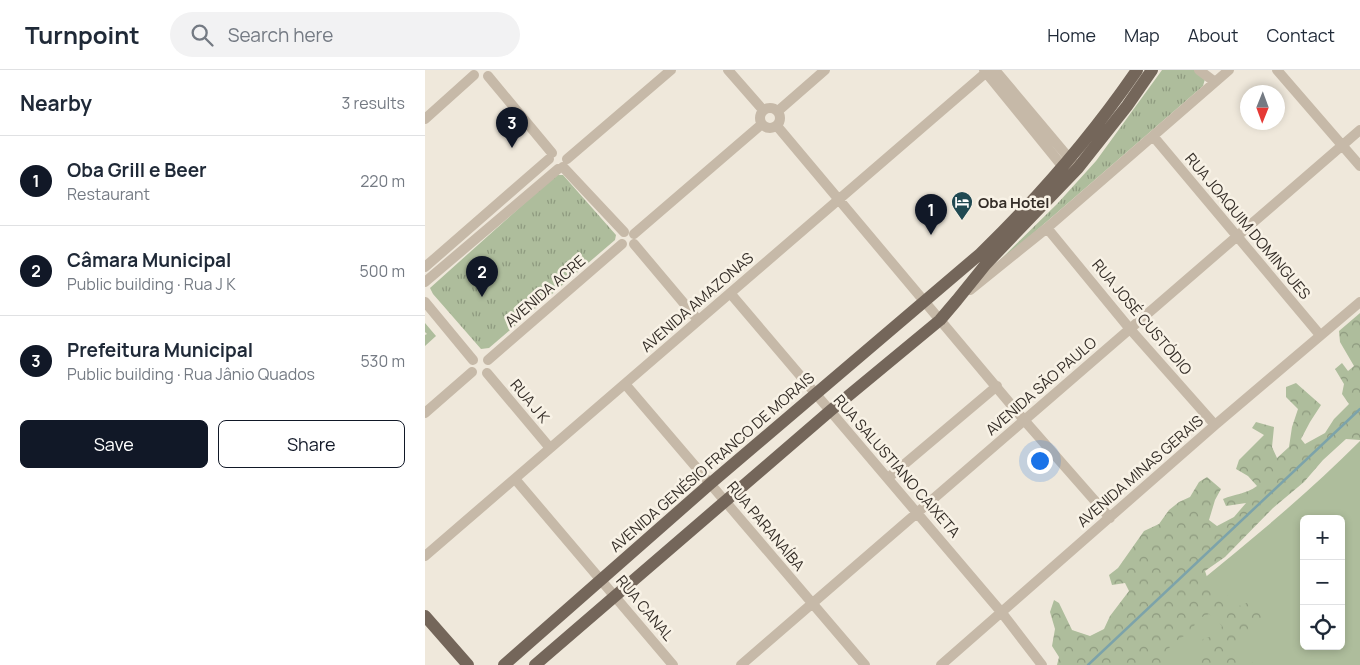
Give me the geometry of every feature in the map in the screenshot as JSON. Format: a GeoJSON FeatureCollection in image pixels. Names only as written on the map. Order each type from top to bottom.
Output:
{"type":"FeatureCollection","features":[{"type":"Feature","properties":{"kind":"main road"},"geometry":{"type":"LineString","coordinates":[[1070,167],[1137,70]]}},
{"type":"Feature","properties":{"kind":"main road"},"geometry":{"type":"LineString","coordinates":[[535,665],[830,411],[940,320],[1070,167],[1127,106],[1151,70]]}},
{"type":"Feature","properties":{"kind":"main road","name":"AVENIDA GENÉSIO FRANCO DE MORAIS"},"geometry":{"type":"LineString","coordinates":[[504,665],[711,483],[980,254],[1070,167]]}},
{"type":"Feature","properties":{"kind":"main road"},"geometry":{"type":"LineString","coordinates":[[425,616],[468,665]]}},
{"type":"Feature","properties":{"kind":"street"},"geometry":{"type":"LineString","coordinates":[[425,282],[671,70]]}},
{"type":"Feature","properties":{"kind":"street"},"geometry":{"type":"LineString","coordinates":[[728,70],[763,110]]}},
{"type":"Feature","properties":{"kind":"street"},"geometry":{"type":"LineString","coordinates":[[778,111],[825,70]]}},
{"type":"Feature","properties":{"kind":"street"},"geometry":{"type":"LineString","coordinates":[[1199,70],[1215,82]]}},
{"type":"Feature","properties":{"kind":"street"},"geometry":{"type":"LineString","coordinates":[[957,300],[1047,228],[1229,70]]}},
{"type":"Feature","properties":{"kind":"street"},"geometry":{"type":"LineString","coordinates":[[1277,70],[1360,166]]}},
{"type":"Feature","properties":{"kind":"street"},"geometry":{"type":"LineString","coordinates":[[988,71],[1070,167]]}},
{"type":"Feature","properties":{"kind":"street","name":"AVENIDA AMAZONAS"},"geometry":{"type":"LineString","coordinates":[[425,556],[988,71]]}},
{"type":"Feature","properties":{"kind":"street"},"geometry":{"type":"LineString","coordinates":[[425,119],[473,73],[482,79],[489,73],[550,156],[551,166],[563,165]]}},
{"type":"Feature","properties":{"kind":"street"},"geometry":{"type":"LineString","coordinates":[[771,108],[778,111],[781,119],[777,126],[771,128],[762,124],[760,119],[763,110],[771,108]]}},
{"type":"Feature","properties":{"kind":"street"},"geometry":{"type":"LineString","coordinates":[[630,236],[762,124]]}},
{"type":"Feature","properties":{"kind":"street"},"geometry":{"type":"LineString","coordinates":[[777,126],[1024,420],[1110,518]]}},
{"type":"Feature","properties":{"kind":"street","name":"AVENIDA SÃO PAULO"},"geometry":{"type":"LineString","coordinates":[[741,665],[1360,130]]}},
{"type":"Feature","properties":{"kind":"street","name":"RUA JOAQUIM DOMINGUES"},"geometry":{"type":"LineString","coordinates":[[1153,136],[1320,335]]}},
{"type":"Feature","properties":{"kind":"street"},"geometry":{"type":"LineString","coordinates":[[425,266],[550,156],[560,151],[565,154],[563,165]]}},
{"type":"Feature","properties":{"kind":"street"},"geometry":{"type":"LineString","coordinates":[[563,165],[630,236],[699,320]]}},
{"type":"Feature","properties":{"kind":"street","name":"RUA JOSÉ CUSTÓDIO"},"geometry":{"type":"LineString","coordinates":[[1047,228],[1130,329],[1215,426]]}},
{"type":"Feature","properties":{"kind":"street","name":"AVENIDA ACRE"},"geometry":{"type":"LineString","coordinates":[[488,360],[622,244],[620,236],[630,236]]}},
{"type":"Feature","properties":{"kind":"street","name":"RUA SALUSTIANO CAIXETA"},"geometry":{"type":"LineString","coordinates":[[731,294],[1003,612],[1043,665]]}},
{"type":"Feature","properties":{"kind":"street"},"geometry":{"type":"LineString","coordinates":[[425,302],[473,360]]}},
{"type":"Feature","properties":{"kind":"street","name":"AVENIDA MINAS GERAIS"},"geometry":{"type":"LineString","coordinates":[[941,665],[1360,302]]}},
{"type":"Feature","properties":{"kind":"street"},"geometry":{"type":"LineString","coordinates":[[479,356],[488,360],[490,366],[487,373],[481,376],[472,372],[470,366],[473,360],[479,356]]}},
{"type":"Feature","properties":{"kind":"street"},"geometry":{"type":"LineString","coordinates":[[427,408],[472,372]]}},
{"type":"Feature","properties":{"kind":"street","name":"RUA J K"},"geometry":{"type":"LineString","coordinates":[[487,373],[550,448]]}},
{"type":"Feature","properties":{"kind":"street","name":"RUA PARANAÍBA"},"geometry":{"type":"LineString","coordinates":[[625,384],[865,665]]}},
{"type":"Feature","properties":{"kind":"street"},"geometry":{"type":"LineString","coordinates":[[888,478],[997,386]]}},
{"type":"Feature","properties":{"kind":"street","name":"RUA CANAL"},"geometry":{"type":"LineString","coordinates":[[515,479],[673,665]]}},
{"type":"Feature","properties":{"kind":"green space"},"geometry":{"type":"Polygon","coordinates":[[[1162,70],[1194,70],[1205,79],[1203,86],[1000,262],[1096,161],[1162,70]]]}},
{"type":"Feature","properties":{"kind":"green space"},"geometry":{"type":"Polygon","coordinates":[[[556,175],[563,175],[616,235],[615,240],[489,348],[481,349],[433,294],[430,288],[556,175]]]}},
{"type":"Feature","properties":{"kind":"green space"},"geometry":{"type":"Polygon","coordinates":[[[1360,313],[1360,440],[1346,439],[1323,460],[1304,482],[1273,508],[1225,557],[1205,571],[1212,592],[1228,596],[1240,606],[1253,600],[1268,612],[1232,656],[1259,665],[1190,665],[1200,661],[1200,645],[1203,639],[1218,634],[1222,626],[1209,614],[1197,619],[1192,631],[1176,641],[1166,651],[1160,665],[1057,665],[1059,657],[1052,646],[1055,629],[1050,612],[1054,600],[1059,603],[1072,630],[1090,636],[1104,629],[1110,616],[1129,591],[1125,583],[1112,585],[1109,575],[1118,568],[1144,531],[1159,524],[1169,510],[1179,502],[1190,497],[1199,482],[1207,477],[1221,489],[1215,500],[1209,520],[1217,526],[1234,517],[1246,503],[1226,506],[1223,499],[1257,486],[1248,476],[1236,469],[1239,460],[1264,435],[1252,428],[1256,422],[1274,427],[1272,447],[1277,458],[1289,447],[1292,427],[1298,409],[1286,397],[1286,387],[1296,383],[1321,405],[1301,439],[1305,444],[1325,433],[1334,419],[1349,404],[1342,394],[1344,384],[1335,369],[1342,363],[1348,371],[1354,366],[1340,342],[1339,331],[1360,313]]]}},
{"type":"Feature","properties":{"kind":"green space"},"geometry":{"type":"Polygon","coordinates":[[[425,323],[436,336],[425,346],[425,335],[427,334],[425,332],[425,323]]]}},
{"type":"Feature","properties":{"kind":"green space"},"geometry":{"type":"Polygon","coordinates":[[[1360,441],[1360,665],[1149,665],[1123,643],[1244,545],[1303,495],[1360,441]]]}},
{"type":"Feature","properties":{"kind":"waterway"},"geometry":{"type":"LineString","coordinates":[[1088,665],[1360,409]]}},
{"type":"Feature","properties":{"kind":"place","name":"Prefeitura Municipal"},"geometry":{"type":"Point","coordinates":[512,148]}},
{"type":"Feature","properties":{"kind":"place","name":"Oba Hotel"},"geometry":{"type":"Point","coordinates":[962,221]}},
{"type":"Feature","properties":{"kind":"place","name":"Oba Grill e Beer"},"geometry":{"type":"Point","coordinates":[931,235]}},
{"type":"Feature","properties":{"kind":"place","name":"Câmara Municipal"},"geometry":{"type":"Point","coordinates":[482,297]}}]}
